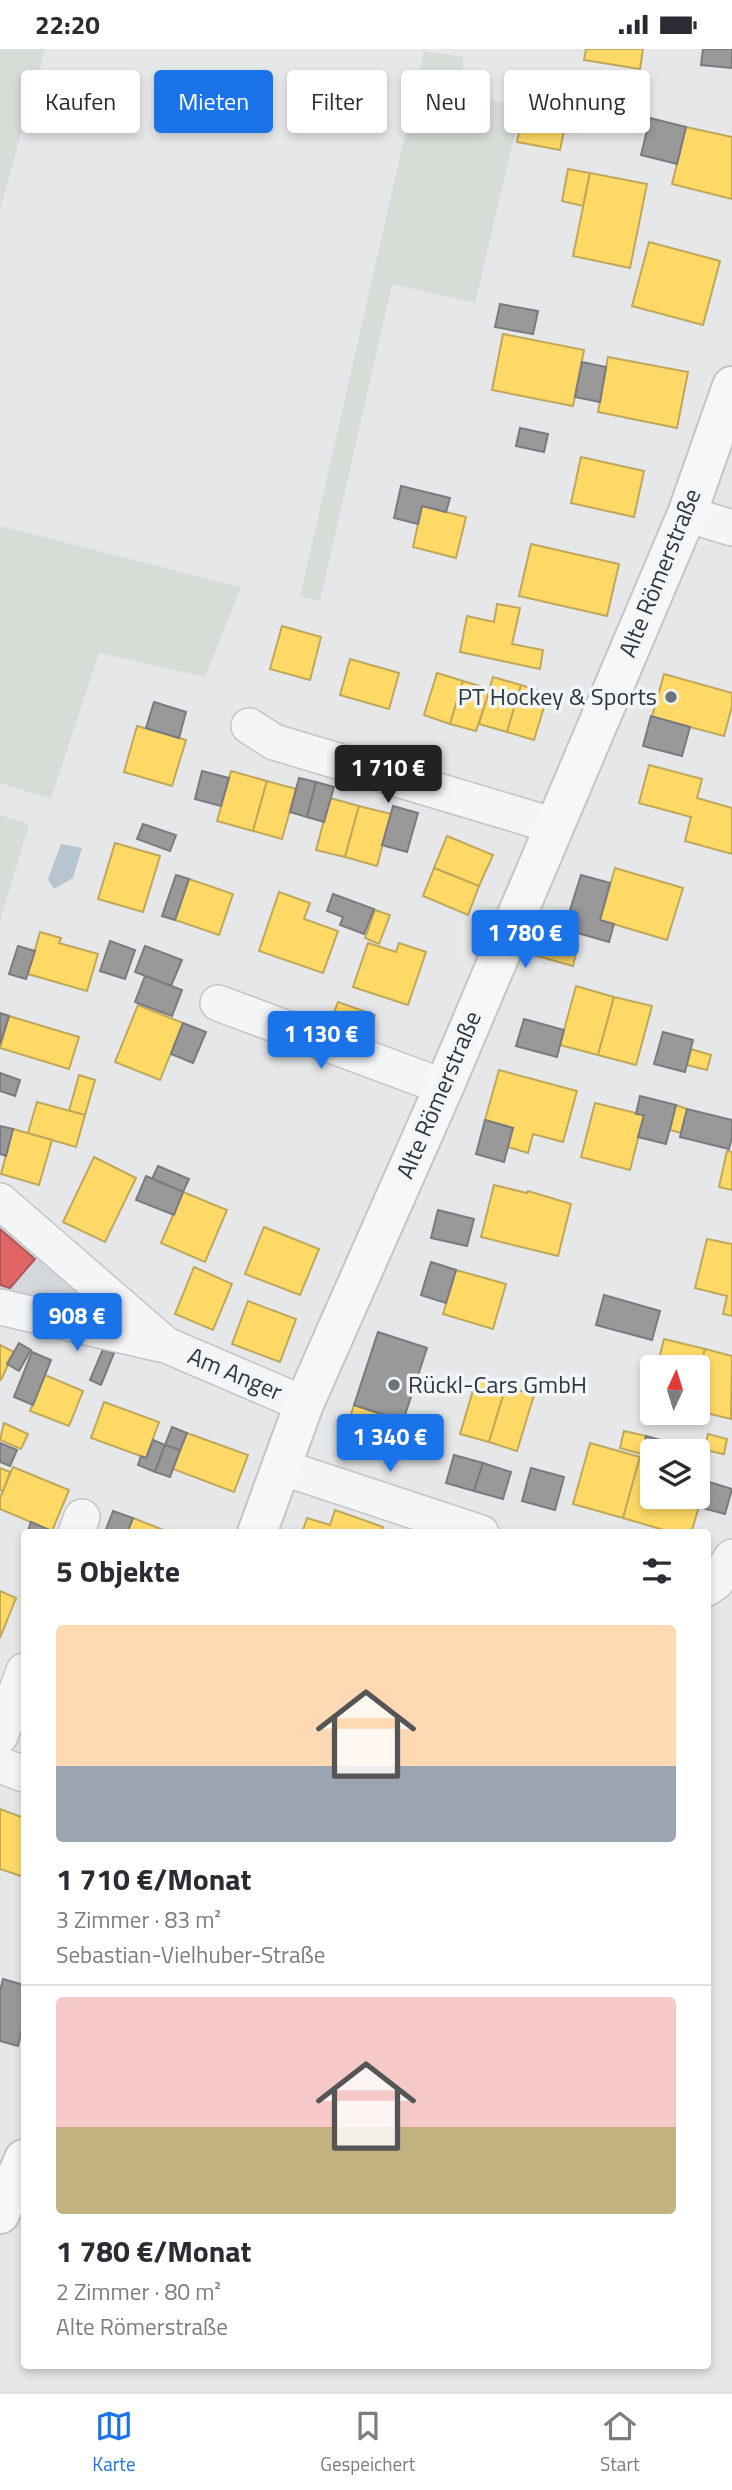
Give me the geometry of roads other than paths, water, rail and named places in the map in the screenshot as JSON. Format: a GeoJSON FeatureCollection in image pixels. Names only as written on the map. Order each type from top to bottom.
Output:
{"type":"FeatureCollection","features":[{"type":"Feature","properties":{"kind":"main road","name":"Alte Römerstraße"},"geometry":{"type":"LineString","coordinates":[[258,1529],[304,1404],[444,1087],[687,514],[732,386]]}},
{"type":"Feature","properties":{"kind":"main road"},"geometry":{"type":"LineString","coordinates":[[0,2214],[21,2166]]}},
{"type":"Feature","properties":{"kind":"street"},"geometry":{"type":"LineString","coordinates":[[687,514],[732,528]]}},
{"type":"Feature","properties":{"kind":"street"},"geometry":{"type":"LineString","coordinates":[[248,726],[274,742],[555,826]]}},
{"type":"Feature","properties":{"kind":"street"},"geometry":{"type":"LineString","coordinates":[[218,1003],[444,1087]]}},
{"type":"Feature","properties":{"kind":"street","name":"Am Anger"},"geometry":{"type":"LineString","coordinates":[[0,1201],[166,1345]]}},
{"type":"Feature","properties":{"kind":"street","name":"Am Anger"},"geometry":{"type":"LineString","coordinates":[[0,1307],[166,1345],[304,1404]]}},
{"type":"Feature","properties":{"kind":"street"},"geometry":{"type":"LineString","coordinates":[[281,1467],[469,1529]]}},
{"type":"Feature","properties":{"kind":"street"},"geometry":{"type":"LineString","coordinates":[[711,1585],[721,1576],[732,1557]]}},
{"type":"Feature","properties":{"kind":"street"},"geometry":{"type":"LineString","coordinates":[[0,1736],[21,1679]]}},
{"type":"Feature","properties":{"kind":"street"},"geometry":{"type":"LineString","coordinates":[[0,1765],[21,1773]]}},
{"type":"Feature","properties":{"kind":"place","name":"PT Hockey & Sports"},"geometry":{"type":"Point","coordinates":[671,697]}},
{"type":"Feature","properties":{"kind":"place","name":"Rückl-Cars GmbH"},"geometry":{"type":"Point","coordinates":[394,1385]}}]}
